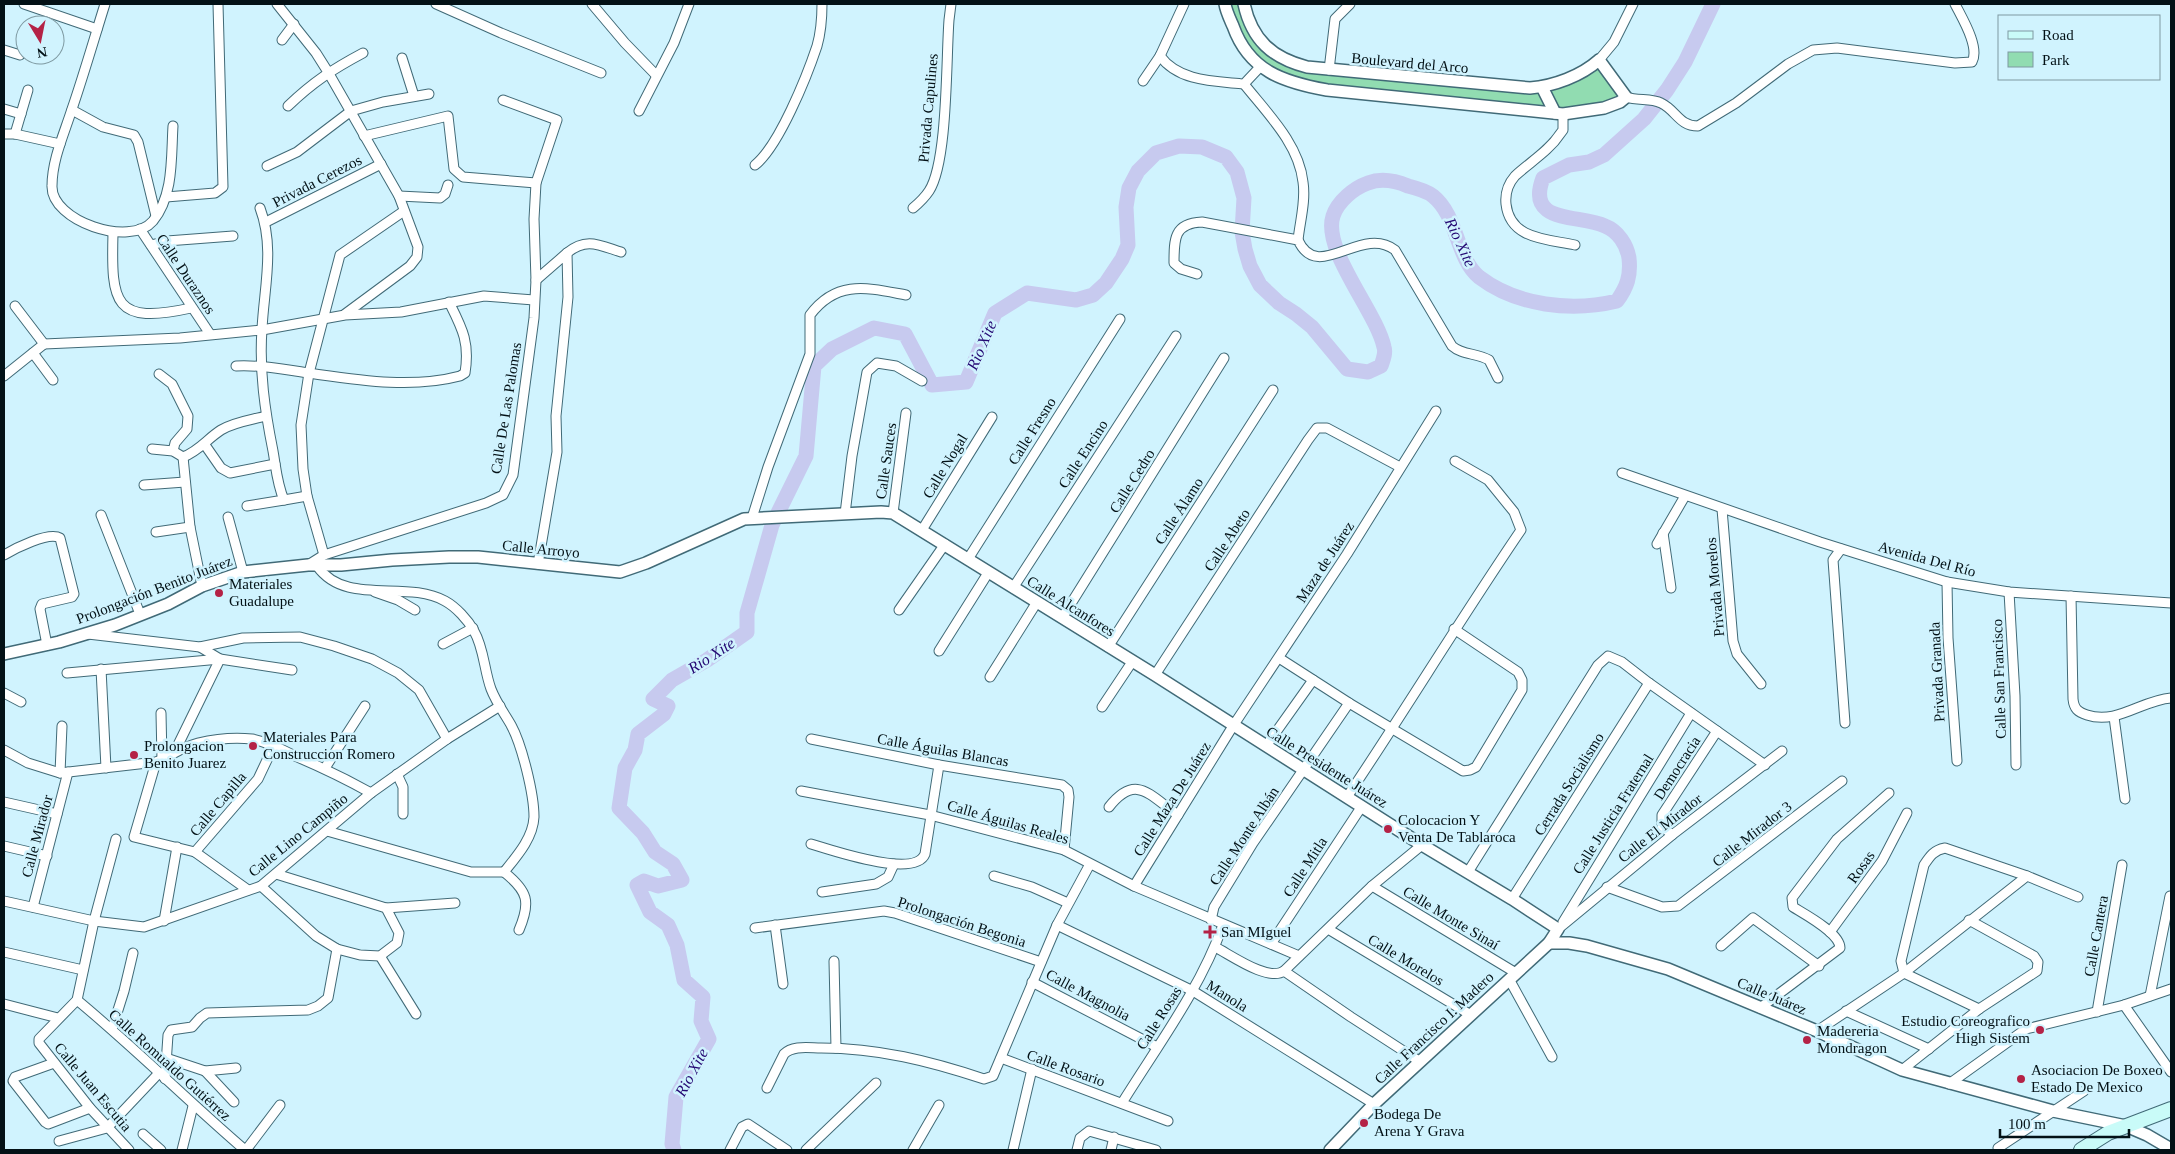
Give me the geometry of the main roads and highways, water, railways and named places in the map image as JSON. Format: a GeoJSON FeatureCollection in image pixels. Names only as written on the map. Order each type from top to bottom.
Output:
{"type":"FeatureCollection","features":[{"type":"Feature","properties":{"kind":"main road"},"geometry":{"type":"LineString","coordinates":[[2081,1150],[2108,1133],[2171,1109]]}},
{"type":"Feature","properties":{"kind":"waterway","name":"Rio Xite"},"geometry":{"type":"LineString","coordinates":[[674,1150],[672,1144],[676,1097],[709,1039],[701,1021],[703,997],[684,980],[677,945],[668,925],[650,912],[637,885],[644,881],[658,886],[682,880],[673,864],[655,852],[643,833],[619,808],[625,768],[635,750],[638,734],[664,714],[668,706],[653,699],[672,680],[707,660],[747,632],[747,613],[772,525],[806,456],[814,366],[832,349],[874,328],[905,334],[932,385],[966,382],[995,313],[1027,293],[1076,300],[1093,295],[1106,283],[1122,259],[1128,245],[1126,207],[1129,188],[1138,171],[1156,153],[1179,146],[1202,147],[1226,157],[1237,172],[1244,198],[1242,232],[1245,249],[1250,266],[1260,285],[1279,303],[1312,327],[1347,369],[1368,372],[1381,366],[1385,349],[1379,332],[1342,263],[1335,246],[1332,230],[1335,210],[1343,200],[1357,188],[1373,181],[1383,180],[1399,183],[1433,196],[1448,214],[1471,269],[1479,277],[1510,295],[1545,304],[1564,306],[1582,306],[1617,301],[1626,286],[1629,276],[1629,258],[1624,243],[1610,228],[1594,222],[1570,218],[1548,211],[1542,204],[1539,193],[1543,178],[1569,165],[1589,162],[1604,155],[1644,119],[1667,90],[1685,62],[1713,4]]}},
{"type":"Feature","properties":{"kind":"place","name":"Materiales Guadalupe"},"geometry":{"type":"Point","coordinates":[219,593]}},
{"type":"Feature","properties":{"kind":"place","name":"Materiales Para Construccion Romero"},"geometry":{"type":"Point","coordinates":[253,746]}},
{"type":"Feature","properties":{"kind":"place","name":"Prolongacion Benito Juarez"},"geometry":{"type":"Point","coordinates":[134,755]}},
{"type":"Feature","properties":{"kind":"place","name":"Colocacion Y Venta De Tablaroca"},"geometry":{"type":"Point","coordinates":[1388,829]}},
{"type":"Feature","properties":{"kind":"place","name":"San MIguel"},"geometry":{"type":"Point","coordinates":[1210,932]}},
{"type":"Feature","properties":{"kind":"place","name":"Estudio Coreografico High Sistem"},"geometry":{"type":"Point","coordinates":[2040,1030]}},
{"type":"Feature","properties":{"kind":"place","name":"Madereria Mondragon"},"geometry":{"type":"Point","coordinates":[1807,1040]}},
{"type":"Feature","properties":{"kind":"place","name":"Asociacion De Boxeo Estado De Mexico"},"geometry":{"type":"Point","coordinates":[2021,1079]}},
{"type":"Feature","properties":{"kind":"place","name":"Bodega De Arena Y Grava"},"geometry":{"type":"Point","coordinates":[1364,1123]}}]}
